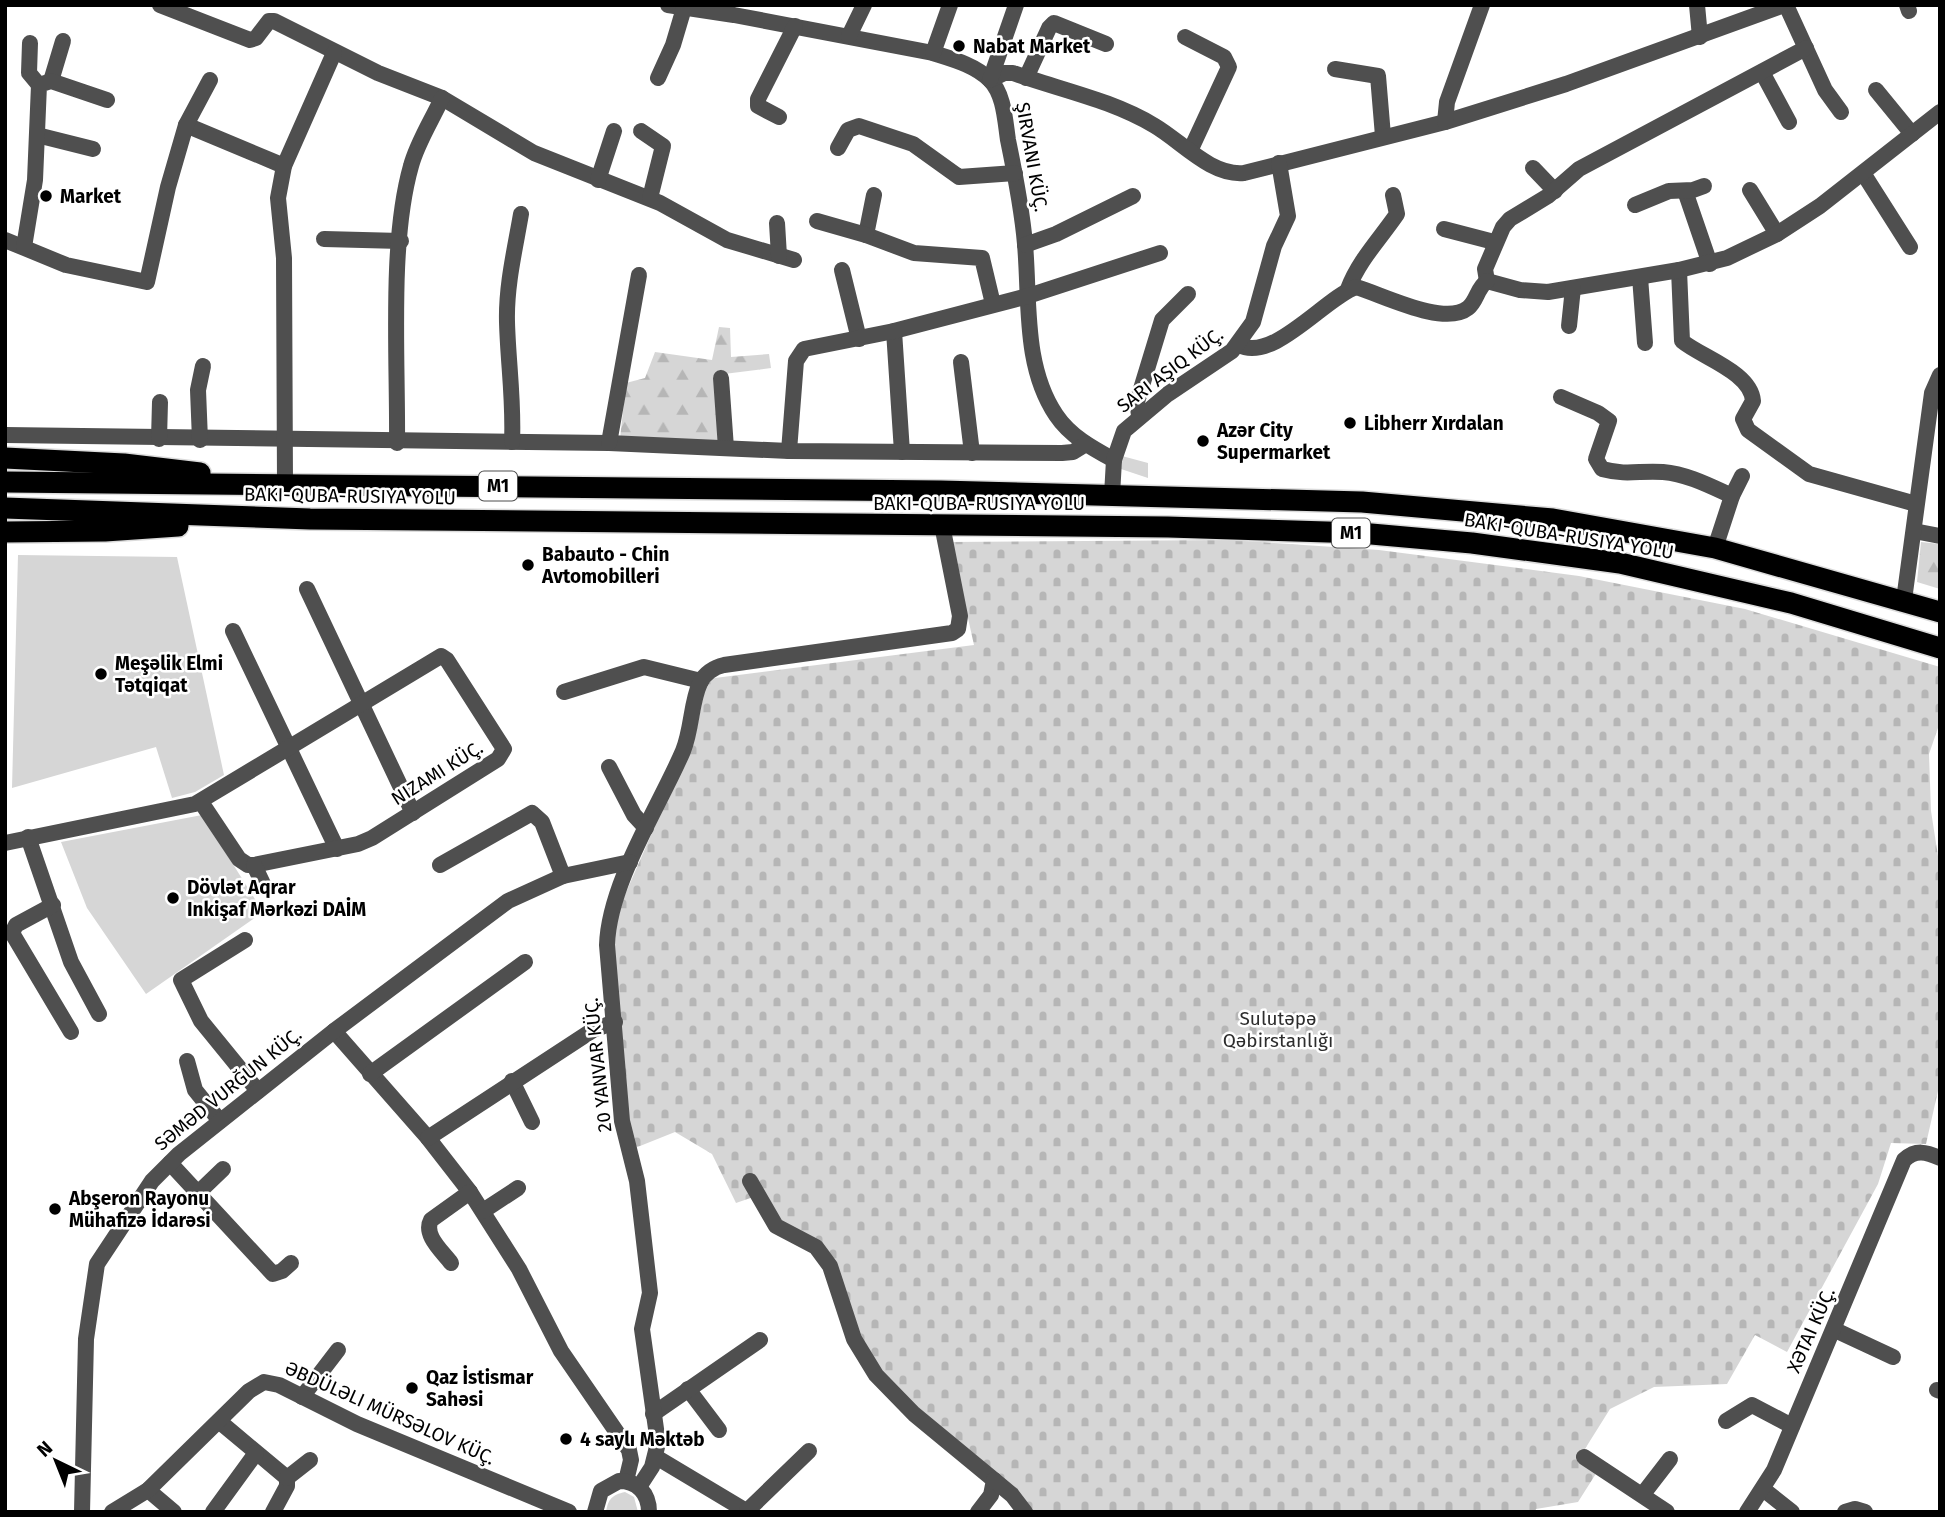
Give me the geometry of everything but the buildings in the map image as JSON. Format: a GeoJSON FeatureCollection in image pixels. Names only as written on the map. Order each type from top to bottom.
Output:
{"type":"FeatureCollection","features":[{"type":"Feature","properties":{"kind":"highway"},"geometry":{"type":"LineString","coordinates":[[5,458],[153,466],[285,484]]}},
{"type":"Feature","properties":{"kind":"highway","name":"M1"},"geometry":{"type":"LineString","coordinates":[[5,482],[1260,497],[1475,511],[1553,519],[1715,548],[1940,612]]}},
{"type":"Feature","properties":{"kind":"highway","name":"M1"},"geometry":{"type":"LineString","coordinates":[[5,509],[284,518],[1168,527],[1360,533],[1548,551],[1704,581],[1791,603],[1940,649]]}},
{"type":"Feature","properties":{"kind":"highway"},"geometry":{"type":"LineString","coordinates":[[5,532],[105,531],[284,518]]}},
{"type":"Feature","properties":{"kind":"street"},"geometry":{"type":"LineString","coordinates":[[160,5],[250,40],[256,38],[269,21],[274,22],[334,53],[442,98],[513,143],[598,180],[650,198],[727,240],[787,258],[777,223]]}},
{"type":"Feature","properties":{"kind":"street"},"geometry":{"type":"LineString","coordinates":[[849,36],[864,5]]}},
{"type":"Feature","properties":{"kind":"street"},"geometry":{"type":"LineString","coordinates":[[933,53],[950,5]]}},
{"type":"Feature","properties":{"kind":"street"},"geometry":{"type":"LineString","coordinates":[[990,80],[1016,5]]}},
{"type":"Feature","properties":{"kind":"street"},"geometry":{"type":"LineString","coordinates":[[1445,122],[1447,102],[1482,5]]}},
{"type":"Feature","properties":{"kind":"street"},"geometry":{"type":"LineString","coordinates":[[1697,5],[1700,37]]}},
{"type":"Feature","properties":{"kind":"street"},"geometry":{"type":"LineString","coordinates":[[990,80],[1008,72],[1138,116],[1228,173],[1244,173],[1445,122],[1566,84],[1785,5],[1825,90],[1841,112]]}},
{"type":"Feature","properties":{"kind":"street"},"geometry":{"type":"LineString","coordinates":[[658,78],[673,45],[676,6],[933,53],[958,61],[990,80]]}},
{"type":"Feature","properties":{"kind":"street"},"geometry":{"type":"LineString","coordinates":[[1026,78],[1054,23],[1106,44]]}},
{"type":"Feature","properties":{"kind":"street"},"geometry":{"type":"LineString","coordinates":[[779,117],[758,106],[758,99],[794,26]]}},
{"type":"Feature","properties":{"kind":"street"},"geometry":{"type":"LineString","coordinates":[[1185,37],[1224,57],[1229,67],[1191,149]]}},
{"type":"Feature","properties":{"kind":"street"},"geometry":{"type":"LineString","coordinates":[[23,247],[33,207],[37,135],[45,83],[63,41]]}},
{"type":"Feature","properties":{"kind":"street"},"geometry":{"type":"LineString","coordinates":[[30,43],[29,73],[45,83],[107,100]]}},
{"type":"Feature","properties":{"kind":"street"},"geometry":{"type":"LineString","coordinates":[[1348,289],[1356,287],[1415,308],[1453,313],[1469,308],[1487,281],[1485,269],[1494,242],[1510,219],[1555,191],[1589,163],[1807,48]]}},
{"type":"Feature","properties":{"kind":"street"},"geometry":{"type":"LineString","coordinates":[[285,484],[284,258],[278,198],[284,166],[334,53]]}},
{"type":"Feature","properties":{"kind":"street"},"geometry":{"type":"LineString","coordinates":[[1335,69],[1378,76],[1383,136]]}},
{"type":"Feature","properties":{"kind":"street"},"geometry":{"type":"LineString","coordinates":[[1762,72],[1789,122]]}},
{"type":"Feature","properties":{"kind":"street"},"geometry":{"type":"LineString","coordinates":[[5,240],[66,265],[147,282],[168,187],[186,125],[210,80]]}},
{"type":"Feature","properties":{"kind":"street","name":"ŞIRVANI KÜÇ."},"geometry":{"type":"LineString","coordinates":[[990,80],[1000,96],[1015,173],[1025,245],[1032,351],[1045,395],[1057,417],[1086,444],[1114,460]]}},
{"type":"Feature","properties":{"kind":"street"},"geometry":{"type":"LineString","coordinates":[[1875,90],[1912,134]]}},
{"type":"Feature","properties":{"kind":"street"},"geometry":{"type":"LineString","coordinates":[[397,443],[401,241],[411,164],[442,98]]}},
{"type":"Feature","properties":{"kind":"street"},"geometry":{"type":"LineString","coordinates":[[1487,281],[1538,292],[1710,264],[1777,234],[1863,173],[1940,112]]}},
{"type":"Feature","properties":{"kind":"street"},"geometry":{"type":"LineString","coordinates":[[186,125],[284,166]]}},
{"type":"Feature","properties":{"kind":"street"},"geometry":{"type":"LineString","coordinates":[[838,148],[848,130],[859,126],[925,149],[959,177],[1015,173]]}},
{"type":"Feature","properties":{"kind":"street"},"geometry":{"type":"LineString","coordinates":[[598,180],[614,131]]}},
{"type":"Feature","properties":{"kind":"street"},"geometry":{"type":"LineString","coordinates":[[641,131],[663,146],[650,198]]}},
{"type":"Feature","properties":{"kind":"street"},"geometry":{"type":"LineString","coordinates":[[37,135],[93,149]]}},
{"type":"Feature","properties":{"kind":"street"},"geometry":{"type":"LineString","coordinates":[[1112,495],[1114,460],[1124,431],[1139,415],[1240,345],[1253,322],[1274,246],[1288,216],[1279,163]]}},
{"type":"Feature","properties":{"kind":"street"},"geometry":{"type":"LineString","coordinates":[[1533,167],[1555,191]]}},
{"type":"Feature","properties":{"kind":"street"},"geometry":{"type":"LineString","coordinates":[[1863,173],[1910,247]]}},
{"type":"Feature","properties":{"kind":"street"},"geometry":{"type":"LineString","coordinates":[[1635,205],[1669,191],[1685,191],[1704,186]]}},
{"type":"Feature","properties":{"kind":"street"},"geometry":{"type":"LineString","coordinates":[[1750,190],[1777,234]]}},
{"type":"Feature","properties":{"kind":"street"},"geometry":{"type":"LineString","coordinates":[[1685,191],[1710,264]]}},
{"type":"Feature","properties":{"kind":"street"},"geometry":{"type":"LineString","coordinates":[[866,235],[874,195]]}},
{"type":"Feature","properties":{"kind":"street"},"geometry":{"type":"LineString","coordinates":[[1240,345],[1249,350],[1260,348],[1312,318],[1348,289],[1371,247],[1382,237],[1397,214],[1393,195]]}},
{"type":"Feature","properties":{"kind":"street"},"geometry":{"type":"LineString","coordinates":[[1025,245],[1056,234],[1133,196]]}},
{"type":"Feature","properties":{"kind":"street"},"geometry":{"type":"LineString","coordinates":[[512,442],[514,404],[507,321],[511,269],[521,214]]}},
{"type":"Feature","properties":{"kind":"street"},"geometry":{"type":"LineString","coordinates":[[817,221],[914,253],[982,258],[993,304]]}},
{"type":"Feature","properties":{"kind":"street"},"geometry":{"type":"LineString","coordinates":[[1444,229],[1494,242]]}},
{"type":"Feature","properties":{"kind":"street"},"geometry":{"type":"LineString","coordinates":[[324,239],[401,241]]}},
{"type":"Feature","properties":{"kind":"street"},"geometry":{"type":"LineString","coordinates":[[789,451],[799,353],[811,345],[859,339],[1028,296],[1160,253]]}},
{"type":"Feature","properties":{"kind":"street"},"geometry":{"type":"LineString","coordinates":[[842,270],[859,339]]}},
{"type":"Feature","properties":{"kind":"street"},"geometry":{"type":"LineString","coordinates":[[1679,270],[1682,341],[1723,365],[1750,390],[1753,401],[1743,419],[1748,430],[1809,474],[1916,504]]}},
{"type":"Feature","properties":{"kind":"street"},"geometry":{"type":"LineString","coordinates":[[609,443],[639,275]]}},
{"type":"Feature","properties":{"kind":"street"},"geometry":{"type":"LineString","coordinates":[[1640,277],[1645,343]]}},
{"type":"Feature","properties":{"kind":"street"},"geometry":{"type":"LineString","coordinates":[[1569,326],[1573,288]]}},
{"type":"Feature","properties":{"kind":"street"},"geometry":{"type":"LineString","coordinates":[[1139,415],[1137,402],[1162,320],[1188,294]]}},
{"type":"Feature","properties":{"kind":"street"},"geometry":{"type":"LineString","coordinates":[[894,331],[902,452]]}},
{"type":"Feature","properties":{"kind":"street"},"geometry":{"type":"LineString","coordinates":[[961,362],[972,453]]}},
{"type":"Feature","properties":{"kind":"street"},"geometry":{"type":"LineString","coordinates":[[200,440],[198,390],[203,366]]}},
{"type":"Feature","properties":{"kind":"street"},"geometry":{"type":"LineString","coordinates":[[1903,600],[1916,504],[1940,375]]}},
{"type":"Feature","properties":{"kind":"street"},"geometry":{"type":"LineString","coordinates":[[721,379],[726,448]]}},
{"type":"Feature","properties":{"kind":"street"},"geometry":{"type":"LineString","coordinates":[[1561,397],[1609,421],[1596,459],[1602,469],[1633,475],[1662,472],[1678,475],[1731,496]]}},
{"type":"Feature","properties":{"kind":"street"},"geometry":{"type":"LineString","coordinates":[[159,439],[160,402]]}},
{"type":"Feature","properties":{"kind":"street"},"geometry":{"type":"LineString","coordinates":[[5,435],[397,443],[609,443],[789,451],[972,453],[1062,453],[1073,452],[1086,444]]}},
{"type":"Feature","properties":{"kind":"street"},"geometry":{"type":"LineString","coordinates":[[1715,548],[1731,496],[1742,476]]}},
{"type":"Feature","properties":{"kind":"street"},"geometry":{"type":"LineString","coordinates":[[564,692],[644,667],[701,681],[712,670],[724,665],[946,635],[958,629],[960,616],[942,525]]}},
{"type":"Feature","properties":{"kind":"street"},"geometry":{"type":"LineString","coordinates":[[1914,531],[1940,536]]}},
{"type":"Feature","properties":{"kind":"street"},"geometry":{"type":"LineString","coordinates":[[307,589],[413,813]]}},
{"type":"Feature","properties":{"kind":"street"},"geometry":{"type":"LineString","coordinates":[[233,631],[337,849]]}},
{"type":"Feature","properties":{"kind":"street","name":"NIZAMI KÜÇ."},"geometry":{"type":"LineString","coordinates":[[5,843],[186,808],[201,802],[441,656],[447,660],[503,749],[498,759],[372,838],[337,849],[254,864]]}},
{"type":"Feature","properties":{"kind":"street","name":"20 YANVAR KÜÇ."},"geometry":{"type":"LineString","coordinates":[[656,1457],[658,1437],[642,1329],[650,1293],[637,1181],[622,1121],[608,935],[630,862],[683,751],[701,681]]}},
{"type":"Feature","properties":{"kind":"street"},"geometry":{"type":"LineString","coordinates":[[609,767],[634,815],[646,828]]}},
{"type":"Feature","properties":{"kind":"street"},"geometry":{"type":"LineString","coordinates":[[201,802],[239,859],[248,865],[254,864],[263,884]]}},
{"type":"Feature","properties":{"kind":"street"},"geometry":{"type":"LineString","coordinates":[[440,866],[532,813],[542,821],[563,876]]}},
{"type":"Feature","properties":{"kind":"street"},"geometry":{"type":"LineString","coordinates":[[28,838],[71,962],[99,1014]]}},
{"type":"Feature","properties":{"kind":"street","name":"SƏMƏD VURĞUN KÜÇ."},"geometry":{"type":"LineString","coordinates":[[82,1512],[86,1339],[97,1264],[152,1181],[220,1121],[486,915],[525,891],[563,876],[630,862]]}},
{"type":"Feature","properties":{"kind":"street"},"geometry":{"type":"LineString","coordinates":[[53,905],[16,925],[12,933],[71,1032]]}},
{"type":"Feature","properties":{"kind":"street"},"geometry":{"type":"LineString","coordinates":[[245,940],[181,980],[201,1021],[258,1091]]}},
{"type":"Feature","properties":{"kind":"street"},"geometry":{"type":"LineString","coordinates":[[370,1074],[525,962]]}},
{"type":"Feature","properties":{"kind":"street"},"geometry":{"type":"LineString","coordinates":[[428,1138],[593,1030],[615,1022]]}},
{"type":"Feature","properties":{"kind":"street"},"geometry":{"type":"LineString","coordinates":[[334,1031],[428,1138],[470,1192],[519,1269],[561,1351],[629,1450],[632,1484]]}},
{"type":"Feature","properties":{"kind":"street"},"geometry":{"type":"LineString","coordinates":[[187,1061],[195,1090],[220,1121]]}},
{"type":"Feature","properties":{"kind":"street"},"geometry":{"type":"LineString","coordinates":[[512,1081],[532,1122]]}},
{"type":"Feature","properties":{"kind":"street","name":"XƏTAI KÜÇ."},"geometry":{"type":"LineString","coordinates":[[1746,1512],[1763,1489],[1792,1426],[1835,1330],[1904,1160],[1914,1152],[1940,1158]]}},
{"type":"Feature","properties":{"kind":"street"},"geometry":{"type":"LineString","coordinates":[[170,1163],[273,1273],[277,1274],[291,1263]]}},
{"type":"Feature","properties":{"kind":"street"},"geometry":{"type":"LineString","coordinates":[[198,1193],[223,1169]]}},
{"type":"Feature","properties":{"kind":"street"},"geometry":{"type":"LineString","coordinates":[[750,1181],[776,1226],[816,1247],[830,1266],[854,1339],[876,1375],[914,1414],[1012,1495],[1025,1512]]}},
{"type":"Feature","properties":{"kind":"street"},"geometry":{"type":"LineString","coordinates":[[482,1211],[518,1188]]}},
{"type":"Feature","properties":{"kind":"street"},"geometry":{"type":"LineString","coordinates":[[452,1263],[429,1234],[428,1226],[432,1220],[470,1192]]}},
{"type":"Feature","properties":{"kind":"street"},"geometry":{"type":"LineString","coordinates":[[1835,1330],[1893,1357]]}},
{"type":"Feature","properties":{"kind":"street"},"geometry":{"type":"LineString","coordinates":[[653,1414],[760,1340]]}},
{"type":"Feature","properties":{"kind":"street"},"geometry":{"type":"LineString","coordinates":[[302,1396],[338,1349]]}},
{"type":"Feature","properties":{"kind":"street","name":"ƏBDÜLƏLI MÜRSƏLOV KÜÇ."},"geometry":{"type":"LineString","coordinates":[[112,1512],[148,1490],[249,1391],[264,1382],[279,1385],[357,1424],[569,1512]]}},
{"type":"Feature","properties":{"kind":"street"},"geometry":{"type":"LineString","coordinates":[[688,1389],[719,1430]]}},
{"type":"Feature","properties":{"kind":"street"},"geometry":{"type":"LineString","coordinates":[[1726,1422],[1752,1405],[1792,1426]]}},
{"type":"Feature","properties":{"kind":"street"},"geometry":{"type":"LineString","coordinates":[[220,1422],[288,1478]]}},
{"type":"Feature","properties":{"kind":"street"},"geometry":{"type":"LineString","coordinates":[[632,1484],[656,1457],[748,1511],[809,1451]]}},
{"type":"Feature","properties":{"kind":"street"},"geometry":{"type":"LineString","coordinates":[[213,1512],[256,1453]]}},
{"type":"Feature","properties":{"kind":"street"},"geometry":{"type":"LineString","coordinates":[[1584,1457],[1667,1512]]}},
{"type":"Feature","properties":{"kind":"street"},"geometry":{"type":"LineString","coordinates":[[1643,1494],[1670,1459]]}},
{"type":"Feature","properties":{"kind":"street"},"geometry":{"type":"LineString","coordinates":[[288,1478],[310,1460]]}},
{"type":"Feature","properties":{"kind":"street"},"geometry":{"type":"LineString","coordinates":[[273,1512],[288,1486],[288,1478]]}},
{"type":"Feature","properties":{"kind":"street"},"geometry":{"type":"LineString","coordinates":[[978,1512],[991,1495],[994,1480]]}},
{"type":"Feature","properties":{"kind":"street"},"geometry":{"type":"LineString","coordinates":[[594,1512],[601,1491],[612,1483],[632,1484],[647,1498],[649,1512]]}},
{"type":"Feature","properties":{"kind":"street"},"geometry":{"type":"LineString","coordinates":[[1763,1489],[1792,1512]]}},
{"type":"Feature","properties":{"kind":"street"},"geometry":{"type":"LineString","coordinates":[[148,1490],[174,1512]]}},
{"type":"Feature","properties":{"kind":"street"},"geometry":{"type":"LineString","coordinates":[[1845,1512],[1855,1509],[1865,1512]]}},
{"type":"Feature","properties":{"kind":"green space"},"geometry":{"type":"Polygon","coordinates":[[[719,327],[730,328],[731,357],[769,354],[771,368],[716,375],[718,441],[620,439],[626,383],[645,378],[655,352],[712,360],[719,327]]]}},
{"type":"Feature","properties":{"kind":"green space"},"geometry":{"type":"Polygon","coordinates":[[[1122,456],[1148,463],[1148,478],[1121,469],[1122,456]]]}},
{"type":"Feature","properties":{"kind":"green space","name":"Sulutəpə Qəbirstanlığı"},"geometry":{"type":"Polygon","coordinates":[[[1229,540],[1379,550],[1579,576],[1745,609],[1940,667],[1940,722],[1929,754],[1931,811],[1940,869],[1940,1082],[1926,1144],[1891,1143],[1878,1184],[1787,1352],[1755,1335],[1727,1384],[1654,1387],[1610,1409],[1578,1460],[1597,1472],[1578,1502],[1536,1509],[1535,1512],[1022,1512],[911,1405],[861,1346],[838,1269],[780,1225],[762,1194],[736,1203],[712,1154],[675,1132],[635,1148],[625,1119],[611,941],[624,897],[696,732],[707,679],[974,645],[951,542],[1229,540]]]}},
{"type":"Feature","properties":{"kind":"green space"},"geometry":{"type":"Polygon","coordinates":[[[1921,542],[1940,544],[1940,589],[1917,582],[1921,542]]]}},
{"type":"Feature","properties":{"kind":"green space"},"geometry":{"type":"Polygon","coordinates":[[[18,555],[177,557],[224,775],[195,792],[172,798],[156,747],[12,788],[18,555]]]}},
{"type":"Feature","properties":{"kind":"green space"},"geometry":{"type":"Polygon","coordinates":[[[202,815],[263,912],[146,994],[87,908],[61,842],[202,815]]]}},
{"type":"Feature","properties":{"kind":"green space"},"geometry":{"type":"Polygon","coordinates":[[[625,1492],[634,1497],[638,1512],[606,1512],[611,1498],[625,1492]]]}},
{"type":"Feature","properties":{"kind":"place","name":"Nabat Market"},"geometry":{"type":"Point","coordinates":[959,46]}},
{"type":"Feature","properties":{"kind":"place","name":"Market"},"geometry":{"type":"Point","coordinates":[46,196]}},
{"type":"Feature","properties":{"kind":"place","name":"Libherr Xırdalan"},"geometry":{"type":"Point","coordinates":[1350,423]}},
{"type":"Feature","properties":{"kind":"place","name":"Azər City Supermarket"},"geometry":{"type":"Point","coordinates":[1203,441]}},
{"type":"Feature","properties":{"kind":"place","name":"Babauto - Chin Avtomobilleri"},"geometry":{"type":"Point","coordinates":[528,565]}},
{"type":"Feature","properties":{"kind":"place","name":"Meşəlik Elmi Tətqiqat"},"geometry":{"type":"Point","coordinates":[101,674]}},
{"type":"Feature","properties":{"kind":"place","name":"Dövlət Aqrar Inkişaf Mərkəzi DAİM"},"geometry":{"type":"Point","coordinates":[173,898]}},
{"type":"Feature","properties":{"kind":"place","name":"Abşeron Rayonu Mühafizə İdarəsi"},"geometry":{"type":"Point","coordinates":[55,1209]}},
{"type":"Feature","properties":{"kind":"place","name":"Qaz İstismar Sahəsi"},"geometry":{"type":"Point","coordinates":[412,1388]}},
{"type":"Feature","properties":{"kind":"place","name":"4 saylı Məktəb"},"geometry":{"type":"Point","coordinates":[566,1439]}}]}
